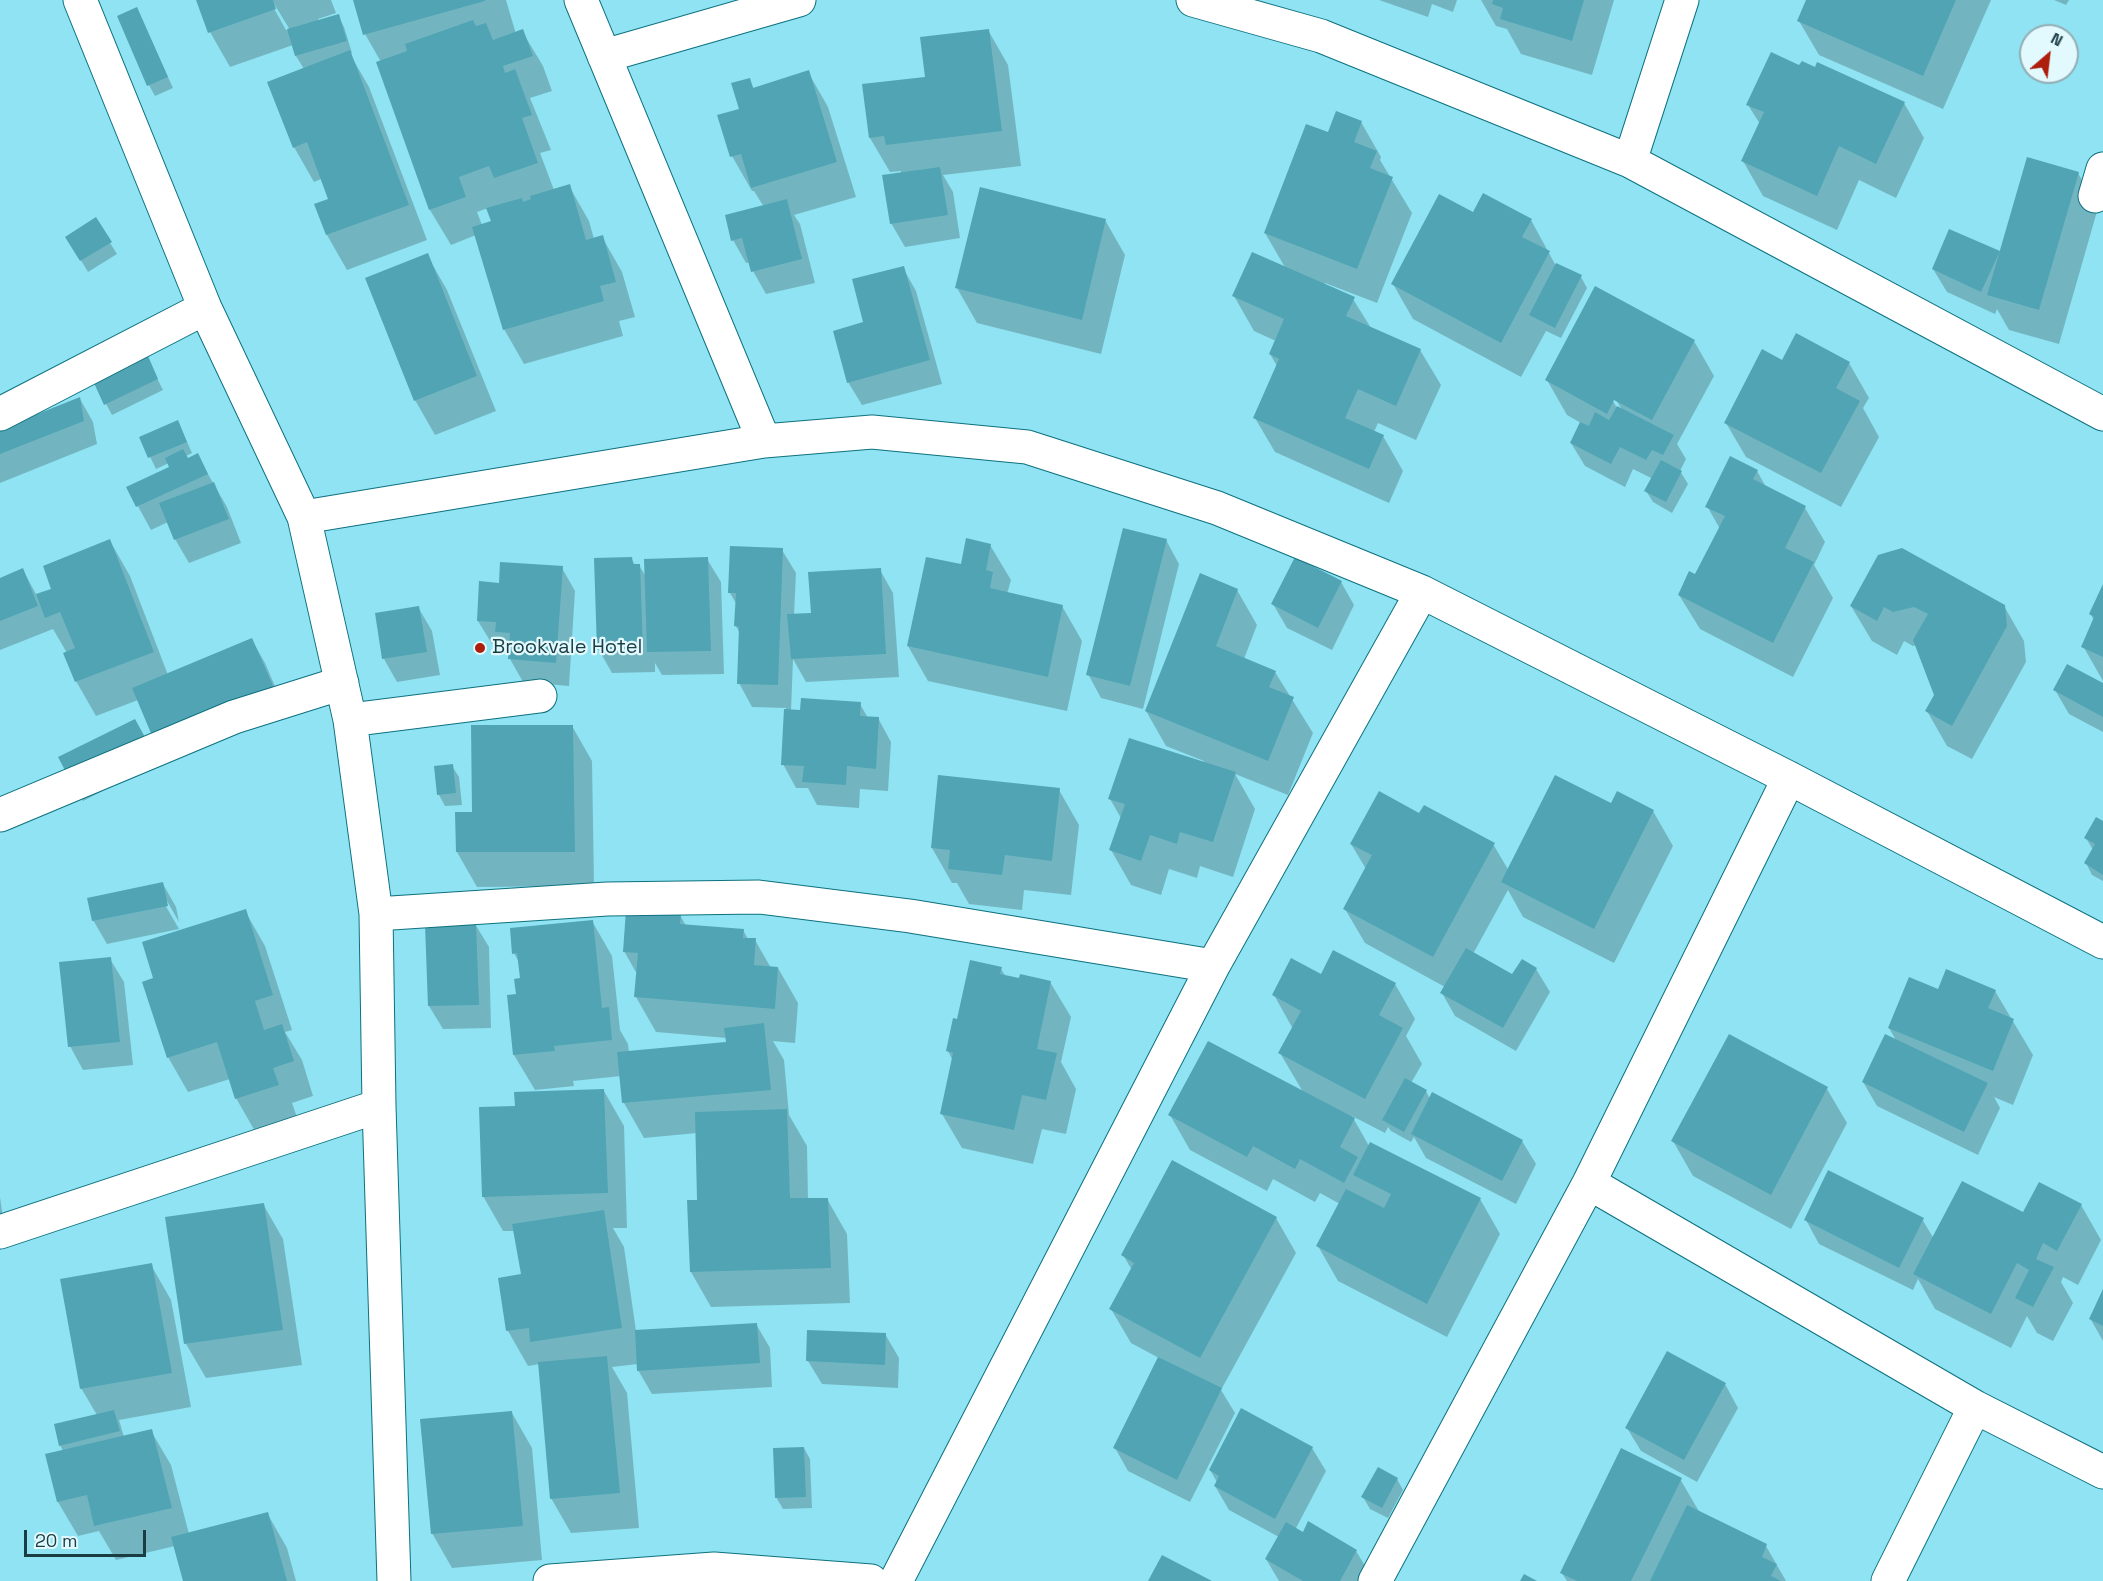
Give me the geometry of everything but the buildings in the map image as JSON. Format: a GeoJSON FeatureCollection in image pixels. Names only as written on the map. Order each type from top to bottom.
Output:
{"type":"FeatureCollection","features":[{"type":"Feature","properties":{"kind":"street"},"geometry":{"type":"LineString","coordinates":[[80,0],[205,308],[304,517],[350,720],[376,914],[379,1106],[394,1581]]}},
{"type":"Feature","properties":{"kind":"street"},"geometry":{"type":"LineString","coordinates":[[580,0],[764,441]]}},
{"type":"Feature","properties":{"kind":"street"},"geometry":{"type":"LineString","coordinates":[[604,56],[799,0]]}},
{"type":"Feature","properties":{"kind":"street"},"geometry":{"type":"LineString","coordinates":[[1193,0],[1321,36],[1630,161],[2103,414]]}},
{"type":"Feature","properties":{"kind":"street"},"geometry":{"type":"LineString","coordinates":[[1630,161],[1682,0]]}},
{"type":"Feature","properties":{"kind":"street"},"geometry":{"type":"LineString","coordinates":[[0,414],[205,308]]}},
{"type":"Feature","properties":{"kind":"street"},"geometry":{"type":"LineString","coordinates":[[304,517],[764,441],[872,432],[1027,447],[1217,508],[1422,592],[1789,778],[2103,942]]}},
{"type":"Feature","properties":{"kind":"street"},"geometry":{"type":"LineString","coordinates":[[896,1581],[1213,966],[1422,592]]}},
{"type":"Feature","properties":{"kind":"street"},"geometry":{"type":"LineString","coordinates":[[0,815],[234,717],[342,683]]}},
{"type":"Feature","properties":{"kind":"street"},"geometry":{"type":"LineString","coordinates":[[350,720],[540,696]]}},
{"type":"Feature","properties":{"kind":"street"},"geometry":{"type":"LineString","coordinates":[[1375,1581],[1589,1183],[1789,778]]}},
{"type":"Feature","properties":{"kind":"street"},"geometry":{"type":"LineString","coordinates":[[376,914],[607,898],[759,897],[910,916],[1213,966]]}},
{"type":"Feature","properties":{"kind":"street"},"geometry":{"type":"LineString","coordinates":[[0,1232],[379,1106]]}},
{"type":"Feature","properties":{"kind":"street"},"geometry":{"type":"LineString","coordinates":[[1589,1183],[1975,1407],[2103,1472]]}},
{"type":"Feature","properties":{"kind":"street"},"geometry":{"type":"LineString","coordinates":[[1888,1581],[1975,1407]]}},
{"type":"Feature","properties":{"kind":"street"},"geometry":{"type":"LineString","coordinates":[[550,1581],[714,1569],[871,1581]]}},
{"type":"Feature","properties":{"kind":"place","name":"Brookvale Hotel"},"geometry":{"type":"Point","coordinates":[480,648]}}]}
